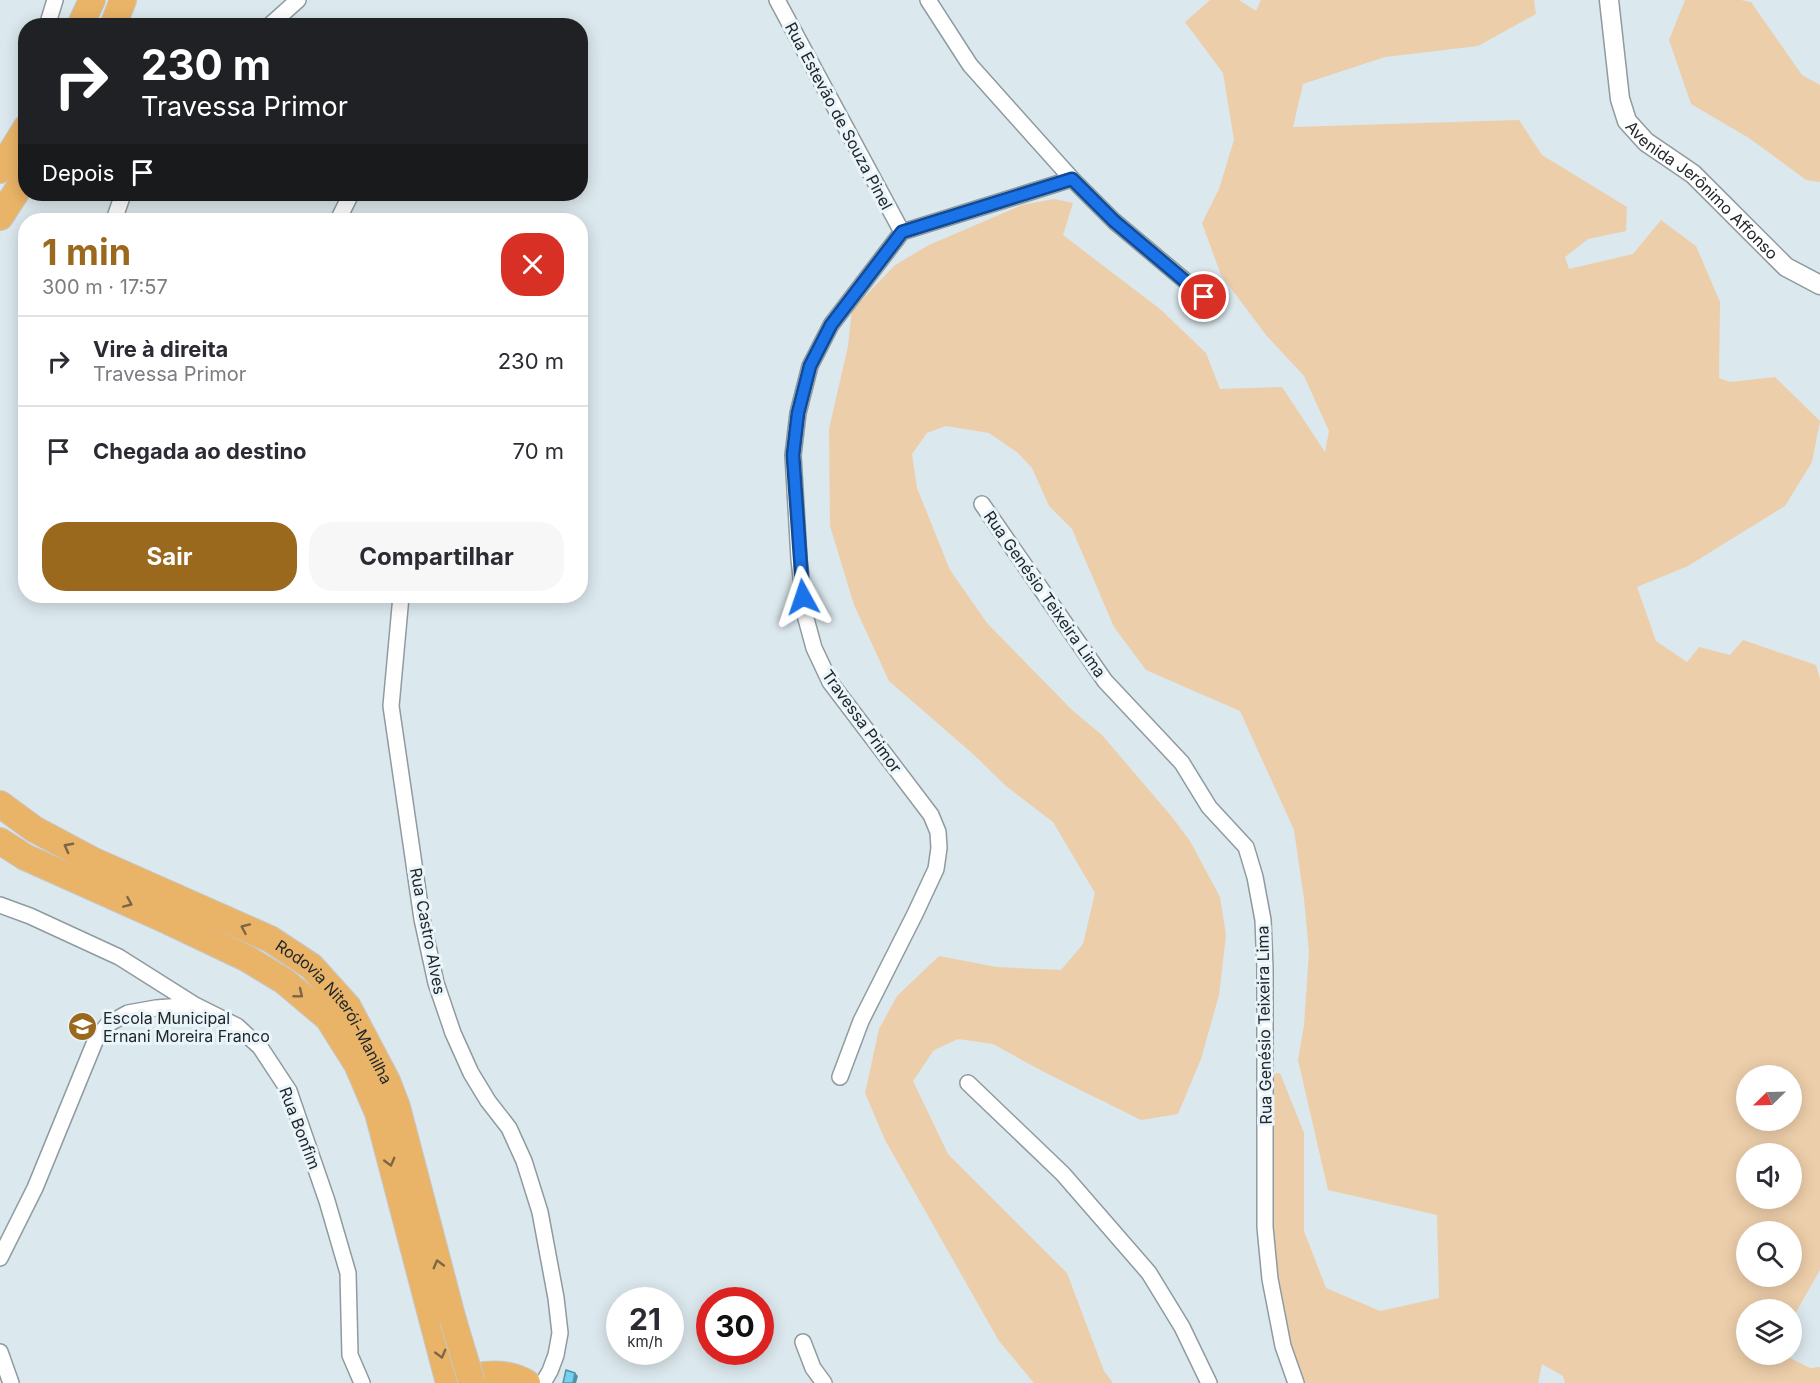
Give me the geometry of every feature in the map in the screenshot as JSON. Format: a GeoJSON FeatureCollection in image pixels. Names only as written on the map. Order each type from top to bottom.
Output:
{"type":"FeatureCollection","features":[{"type":"Feature","properties":{"kind":"highway"},"geometry":{"type":"LineString","coordinates":[[84,18],[92,0]]}},
{"type":"Feature","properties":{"kind":"highway"},"geometry":{"type":"LineString","coordinates":[[116,18],[123,0]]}},
{"type":"Feature","properties":{"kind":"highway"},"geometry":{"type":"LineString","coordinates":[[0,170],[18,141]]}},
{"type":"Feature","properties":{"kind":"highway"},"geometry":{"type":"LineString","coordinates":[[0,217],[18,189]]}},
{"type":"Feature","properties":{"kind":"highway","name":"Rodovia Niterói-Manilha"},"geometry":{"type":"LineString","coordinates":[[0,804],[34,829],[94,861],[270,939],[311,966],[348,1007],[387,1081],[397,1107],[443,1322],[451,1383]]}},
{"type":"Feature","properties":{"kind":"highway","name":"Rodovia Niterói-Manilha"},"geometry":{"type":"LineString","coordinates":[[0,841],[25,857],[246,958],[284,981],[328,1018],[357,1064],[378,1113],[443,1322],[472,1383]]}},
{"type":"Feature","properties":{"kind":"highway"},"geometry":{"type":"LineString","coordinates":[[451,1383],[484,1375],[504,1374],[527,1383]]}},
{"type":"Feature","properties":{"kind":"street"},"geometry":{"type":"LineString","coordinates":[[49,18],[55,0]]}},
{"type":"Feature","properties":{"kind":"street"},"geometry":{"type":"LineString","coordinates":[[278,18],[298,0]]}},
{"type":"Feature","properties":{"kind":"street","name":"Rua Estevão de Souza Pinel"},"geometry":{"type":"LineString","coordinates":[[777,0],[902,232]]}},
{"type":"Feature","properties":{"kind":"street"},"geometry":{"type":"LineString","coordinates":[[928,0],[970,65],[1072,179],[1114,221],[1214,305]]}},
{"type":"Feature","properties":{"kind":"street","name":"Avenida Jerônimo Affonso"},"geometry":{"type":"LineString","coordinates":[[1609,0],[1620,99],[1627,121],[1646,142],[1693,174],[1786,267],[1820,285]]}},
{"type":"Feature","properties":{"kind":"street"},"geometry":{"type":"LineString","coordinates":[[902,232],[1072,179]]}},
{"type":"Feature","properties":{"kind":"street","name":"Travessa Primor"},"geometry":{"type":"LineString","coordinates":[[840,1077],[861,1021],[936,869],[939,848],[938,832],[931,815],[830,682],[814,648],[805,615],[793,455],[798,413],[810,366],[831,325],[902,232]]}},
{"type":"Feature","properties":{"kind":"street","name":"Rua Genésio Teixeira Lima"},"geometry":{"type":"LineString","coordinates":[[982,504],[1105,681],[1182,764],[1209,807],[1246,847],[1255,877],[1263,920],[1266,968],[1265,1227],[1270,1280],[1283,1346],[1296,1383]]}},
{"type":"Feature","properties":{"kind":"street","name":"Rua Castro Alves"},"geometry":{"type":"LineString","coordinates":[[400,603],[391,706],[423,919],[436,983],[453,1033],[471,1073],[488,1101],[509,1128],[524,1161],[540,1212],[560,1333],[556,1355],[543,1383]]}},
{"type":"Feature","properties":{"kind":"street","name":"Rua Bonfim"},"geometry":{"type":"LineString","coordinates":[[0,905],[30,916],[119,957],[195,1005],[237,1026],[260,1047],[289,1092],[324,1191],[348,1273],[350,1355],[362,1383]]}},
{"type":"Feature","properties":{"kind":"street"},"geometry":{"type":"LineString","coordinates":[[0,1257],[35,1188],[96,1039],[108,1024],[128,1013],[195,1005]]}},
{"type":"Feature","properties":{"kind":"street"},"geometry":{"type":"LineString","coordinates":[[968,1083],[1063,1174],[1149,1273],[1182,1327],[1209,1383]]}},
{"type":"Feature","properties":{"kind":"street"},"geometry":{"type":"LineString","coordinates":[[803,1342],[813,1368],[824,1383]]}},
{"type":"Feature","properties":{"kind":"street"},"geometry":{"type":"LineString","coordinates":[[1,1360],[11,1383]]}},
{"type":"Feature","properties":{"kind":"shaded area"},"geometry":{"type":"Polygon","coordinates":[[[1210,0],[1239,0],[1256,11],[1261,0],[1534,0],[1536,14],[1478,46],[1385,57],[1303,84],[1293,127],[1519,120],[1542,155],[1627,207],[1626,231],[1588,239],[1565,257],[1569,269],[1633,254],[1661,220],[1696,246],[1720,302],[1719,378],[1730,382],[1775,377],[1820,421],[1812,462],[1785,506],[1688,566],[1637,587],[1656,641],[1687,662],[1699,647],[1730,655],[1743,640],[1816,665],[1820,679],[1820,1270],[1802,1302],[1802,1299],[1736,1299],[1736,1365],[1802,1364],[1810,1368],[1820,1367],[1820,1383],[1565,1383],[1563,1376],[1542,1364],[1538,1383],[1303,1383],[1283,1339],[1271,1228],[1269,1074],[1280,1073],[1304,1133],[1304,1231],[1326,1288],[1380,1311],[1439,1298],[1437,1215],[1328,1190],[1298,1060],[1304,1025],[1309,952],[1294,830],[1240,711],[1146,670],[1114,627],[1072,529],[1049,506],[1032,468],[1018,453],[989,433],[946,426],[927,433],[912,454],[917,488],[950,570],[987,623],[1072,710],[1102,735],[1172,817],[1190,841],[1220,897],[1226,935],[1219,995],[1201,1059],[1178,1114],[1141,1120],[993,1044],[958,1039],[934,1050],[913,1081],[948,1154],[1067,1273],[1104,1371],[1113,1383],[1034,1383],[999,1341],[885,1140],[865,1093],[879,1029],[897,996],[939,956],[997,967],[1061,970],[1083,944],[1095,893],[1053,822],[1006,786],[889,681],[854,605],[830,526],[829,429],[848,346],[852,310],[895,265],[929,245],[1022,205],[1054,199],[1073,203],[1063,235],[1160,309],[1206,353],[1220,389],[1282,387],[1325,452],[1329,431],[1304,376],[1266,335],[1221,275],[1202,223],[1219,189],[1234,140],[1223,73],[1185,22],[1210,0]]]}},
{"type":"Feature","properties":{"kind":"shaded area"},"geometry":{"type":"Polygon","coordinates":[[[1685,0],[1751,2],[1802,75],[1820,85],[1820,182],[1806,180],[1749,138],[1691,104],[1669,40],[1685,0]]]}},
{"type":"Feature","properties":{"kind":"building"},"geometry":{"type":"Polygon","coordinates":[[[566,1370],[575,1373],[573,1383],[563,1383],[566,1370]]]}},
{"type":"Feature","properties":{"kind":"place","name":"Escola Municipal Ernani Moreira Franco"},"geometry":{"type":"Point","coordinates":[82,1027]}},
{"type":"Feature","properties":{"kind":"route"},"geometry":{"type":"LineString","coordinates":[[803,597],[793,455],[798,413],[810,366],[831,325],[902,232],[1072,179],[1114,221],[1204,297]]}}]}
